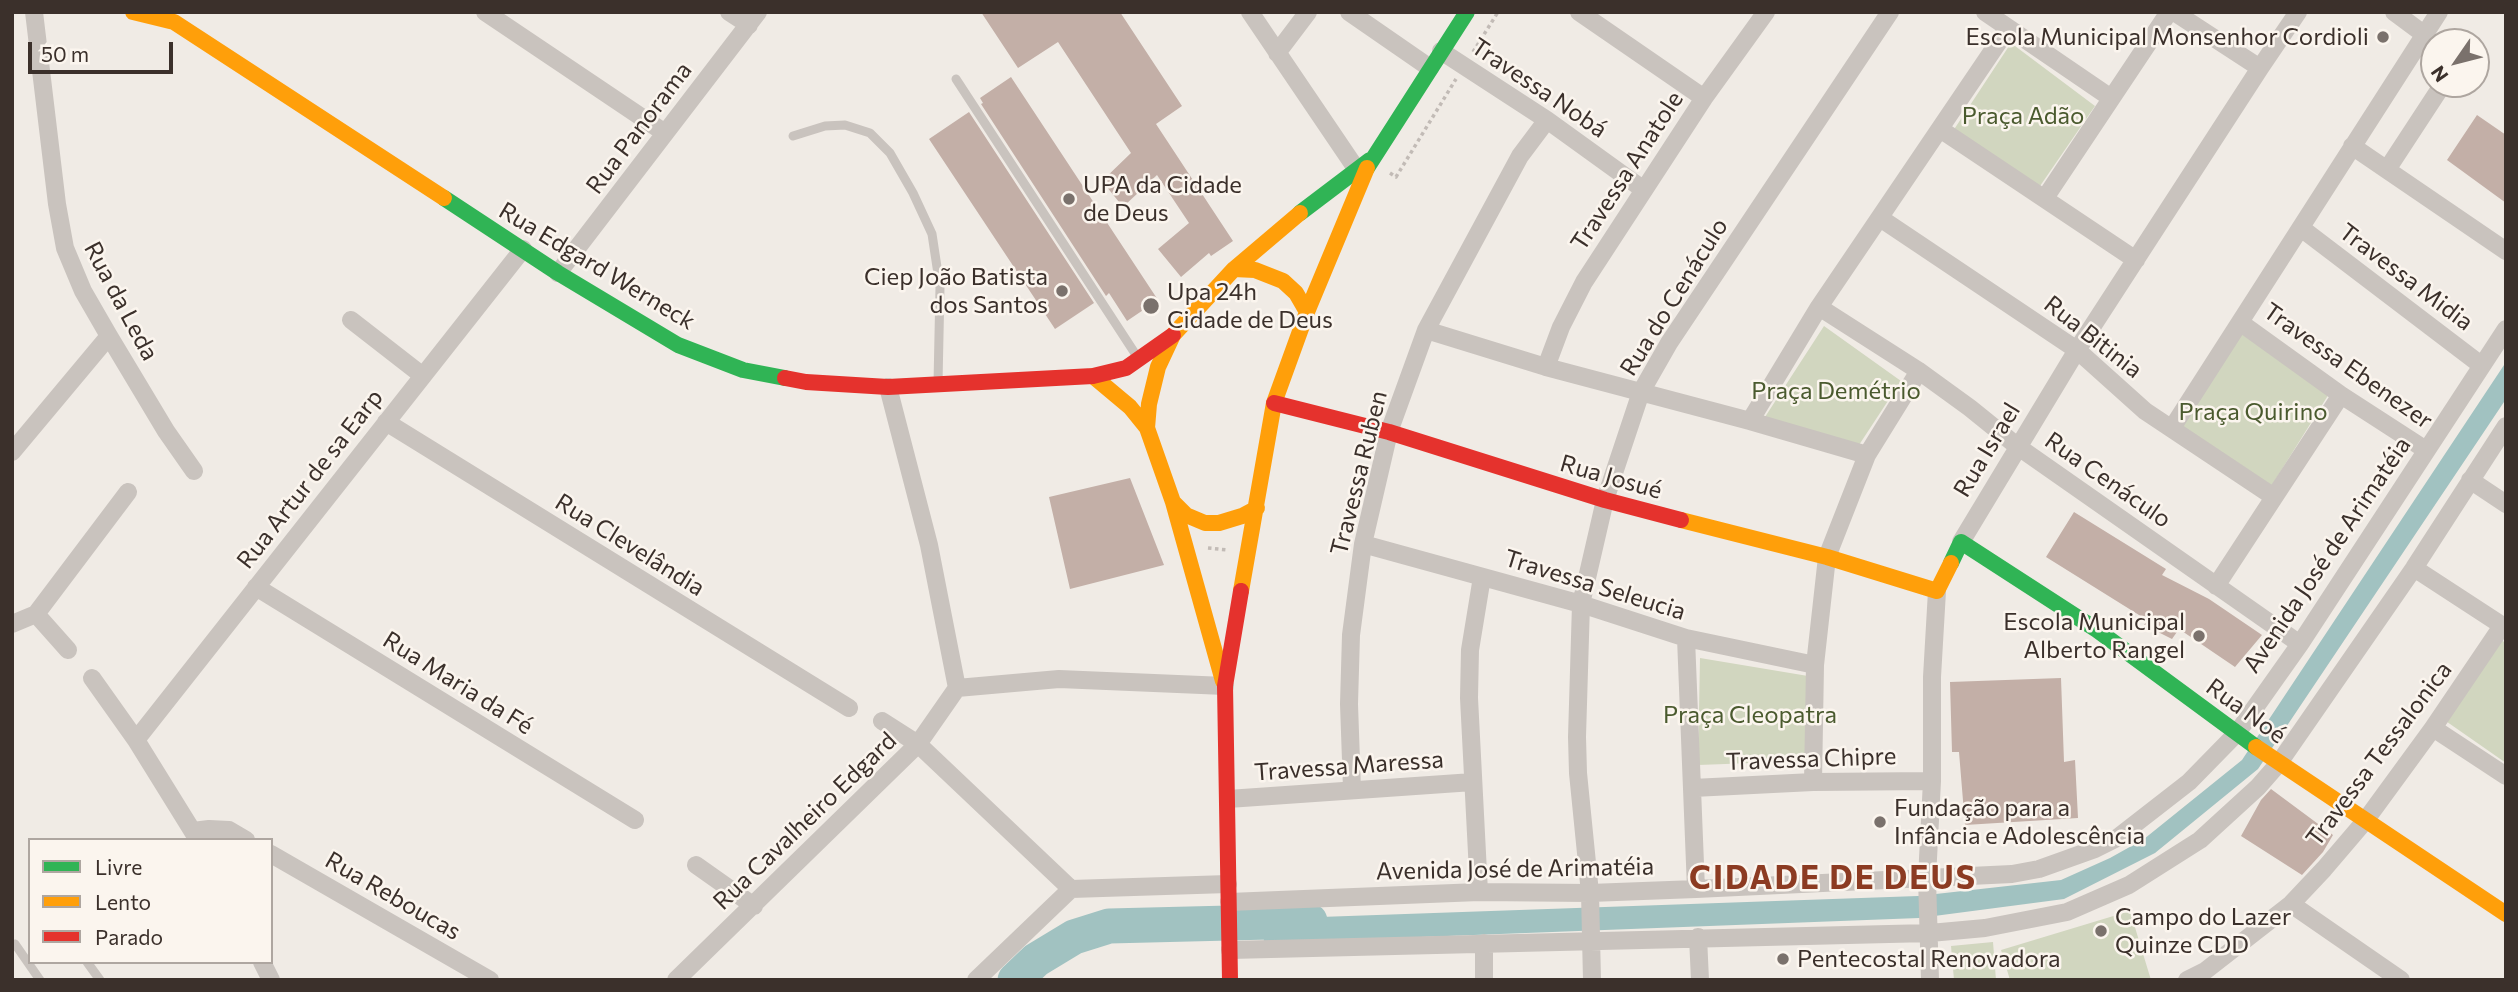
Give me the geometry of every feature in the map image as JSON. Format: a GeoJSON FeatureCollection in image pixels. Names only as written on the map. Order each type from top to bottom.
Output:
{"type":"FeatureCollection","features":[{"type":"Feature","properties":{"kind":"street","name":"Rua da Leda"},"geometry":{"type":"LineString","coordinates":[[34,12],[57,204],[65,248],[83,291],[109,336],[166,431],[194,471]]}},
{"type":"Feature","properties":{"kind":"street","name":"Rua Edgard Werneck"},"geometry":{"type":"LineString","coordinates":[[133,12],[175,17],[558,273],[678,345],[743,370],[806,382],[888,387],[1093,376],[1126,368],[1173,335]]}},
{"type":"Feature","properties":{"kind":"street"},"geometry":{"type":"LineString","coordinates":[[485,12],[666,134]]}},
{"type":"Feature","properties":{"kind":"street"},"geometry":{"type":"LineString","coordinates":[[729,12],[754,18]]}},
{"type":"Feature","properties":{"kind":"street"},"geometry":{"type":"LineString","coordinates":[[1250,12],[1277,53],[1364,165]]}},
{"type":"Feature","properties":{"kind":"street"},"geometry":{"type":"LineString","coordinates":[[1277,53],[1308,12]]}},
{"type":"Feature","properties":{"kind":"street"},"geometry":{"type":"LineString","coordinates":[[1349,12],[1430,68]]}},
{"type":"Feature","properties":{"kind":"street"},"geometry":{"type":"LineString","coordinates":[[1230,980],[1225,686],[1274,403],[1364,165],[1467,12]]}},
{"type":"Feature","properties":{"kind":"street"},"geometry":{"type":"LineString","coordinates":[[1579,12],[1704,98]]}},
{"type":"Feature","properties":{"kind":"street","name":"Travessa Anatole"},"geometry":{"type":"LineString","coordinates":[[1546,367],[1561,327],[1584,282],[1704,98],[1765,12]]}},
{"type":"Feature","properties":{"kind":"street","name":"Rua do Cenáculo"},"geometry":{"type":"LineString","coordinates":[[1592,980],[1590,896],[1577,737],[1581,604],[1605,500],[1641,392],[1669,343],[1890,12]]}},
{"type":"Feature","properties":{"kind":"street"},"geometry":{"type":"LineString","coordinates":[[1985,12],[2111,98]]}},
{"type":"Feature","properties":{"kind":"street"},"geometry":{"type":"LineString","coordinates":[[2045,198],[2172,12],[2260,68]]}},
{"type":"Feature","properties":{"kind":"street","name":"Rua Israel"},"geometry":{"type":"LineString","coordinates":[[1930,980],[1928,882],[1932,677],[1937,591],[1961,542],[2017,446],[2298,12]]}},
{"type":"Feature","properties":{"kind":"street"},"geometry":{"type":"LineString","coordinates":[[2393,12],[2420,33]]}},
{"type":"Feature","properties":{"kind":"street","name":"Rua Panorama"},"geometry":{"type":"LineString","coordinates":[[558,273],[754,18]]}},
{"type":"Feature","properties":{"kind":"street"},"geometry":{"type":"LineString","coordinates":[[1750,421],[1819,307],[2008,28]]}},
{"type":"Feature","properties":{"kind":"street","name":"Travessa Nobá"},"geometry":{"type":"LineString","coordinates":[[1441,51],[1547,120],[1644,190]]}},
{"type":"Feature","properties":{"kind":"street"},"geometry":{"type":"LineString","coordinates":[[2172,428],[2352,146],[2420,54]]}},
{"type":"Feature","properties":{"kind":"street"},"geometry":{"type":"LineString","coordinates":[[2388,168],[2434,98]]}},
{"type":"Feature","properties":{"kind":"street","name":"Travessa Ruben"},"geometry":{"type":"LineString","coordinates":[[1352,789],[1349,704],[1351,635],[1363,544],[1389,432],[1426,330],[1520,156],[1547,120]]}},
{"type":"Feature","properties":{"kind":"street"},"geometry":{"type":"LineString","coordinates":[[1940,129],[2136,260]]}},
{"type":"Feature","properties":{"kind":"street"},"geometry":{"type":"LineString","coordinates":[[2352,146],[2388,168],[2506,251]]}},
{"type":"Feature","properties":{"kind":"street"},"geometry":{"type":"LineString","coordinates":[[1147,428],[1149,404],[1158,367],[1173,335],[1234,270],[1294,218],[1364,165]]}},
{"type":"Feature","properties":{"kind":"street","name":"Rua Bitinia"},"geometry":{"type":"LineString","coordinates":[[1880,218],[2077,350],[2145,411],[2274,497]]}},
{"type":"Feature","properties":{"kind":"street","name":"Travessa Midia"},"geometry":{"type":"LineString","coordinates":[[2301,228],[2482,365]]}},
{"type":"Feature","properties":{"kind":"street","name":"Rua Artur de sa Earp"},"geometry":{"type":"LineString","coordinates":[[136,740],[523,249]]}},
{"type":"Feature","properties":{"kind":"street"},"geometry":{"type":"LineString","coordinates":[[1234,270],[1255,270],[1283,281],[1296,293],[1307,312]]}},
{"type":"Feature","properties":{"kind":"street","name":"Rua Cenáculo"},"geometry":{"type":"LineString","coordinates":[[1819,307],[1919,371],[2017,446],[2300,644]]}},
{"type":"Feature","properties":{"kind":"street"},"geometry":{"type":"LineString","coordinates":[[351,320],[424,376]]}},
{"type":"Feature","properties":{"kind":"street","name":"Travessa Ebenezer"},"geometry":{"type":"LineString","coordinates":[[2241,323],[2341,395],[2426,450]]}},
{"type":"Feature","properties":{"kind":"street","name":"Avenida José de Arimatéia"},"geometry":{"type":"LineString","coordinates":[[1072,889],[1229,900],[1479,892],[1590,896],[1696,889],[1928,882],[2039,869],[2095,849],[2117,838],[2189,782],[2239,735],[2506,329]]}},
{"type":"Feature","properties":{"kind":"street"},"geometry":{"type":"LineString","coordinates":[[1426,330],[1546,367],[1867,455]]}},
{"type":"Feature","properties":{"kind":"street"},"geometry":{"type":"LineString","coordinates":[[12,452],[109,336]]}},
{"type":"Feature","properties":{"kind":"street"},"geometry":{"type":"LineString","coordinates":[[1813,782],[1815,665],[1827,557],[1867,455],[1919,371]]}},
{"type":"Feature","properties":{"kind":"street"},"geometry":{"type":"LineString","coordinates":[[1093,376],[1130,407],[1147,428],[1173,502],[1225,686]]}},
{"type":"Feature","properties":{"kind":"street"},"geometry":{"type":"LineString","coordinates":[[888,387],[929,545],[957,688],[1059,679],[1225,686]]}},
{"type":"Feature","properties":{"kind":"street"},"geometry":{"type":"LineString","coordinates":[[2216,586],[2341,395]]}},
{"type":"Feature","properties":{"kind":"street","name":"Rua Josué"},"geometry":{"type":"LineString","coordinates":[[1274,403],[1389,432],[1605,500],[1827,557],[1937,591]]}},
{"type":"Feature","properties":{"kind":"street","name":"Rua Clevelândia"},"geometry":{"type":"LineString","coordinates":[[386,422],[849,708]]}},
{"type":"Feature","properties":{"kind":"street"},"geometry":{"type":"LineString","coordinates":[[1230,946],[1484,943],[1590,936],[1698,937],[1985,928],[2067,912],[2129,885],[2200,840],[2258,787],[2414,568],[2506,426]]}},
{"type":"Feature","properties":{"kind":"street"},"geometry":{"type":"LineString","coordinates":[[2470,480],[2506,504]]}},
{"type":"Feature","properties":{"kind":"street"},"geometry":{"type":"LineString","coordinates":[[12,624],[36,614],[128,492]]}},
{"type":"Feature","properties":{"kind":"street"},"geometry":{"type":"LineString","coordinates":[[1173,502],[1186,515],[1205,523],[1219,523],[1257,508]]}},
{"type":"Feature","properties":{"kind":"street","name":"Rua Noé"},"geometry":{"type":"LineString","coordinates":[[1961,542],[2097,630],[2239,735],[2506,914]]}},
{"type":"Feature","properties":{"kind":"street","name":"Travessa Seleucia"},"geometry":{"type":"LineString","coordinates":[[1363,544],[1581,604],[1686,638],[1815,665]]}},
{"type":"Feature","properties":{"kind":"street"},"geometry":{"type":"LineString","coordinates":[[2414,568],[2504,627]]}},
{"type":"Feature","properties":{"kind":"street"},"geometry":{"type":"LineString","coordinates":[[1479,892],[1469,735],[1470,662],[1482,577]]}},
{"type":"Feature","properties":{"kind":"street","name":"Rua Maria da Fé"},"geometry":{"type":"LineString","coordinates":[[256,587],[635,820]]}},
{"type":"Feature","properties":{"kind":"street"},"geometry":{"type":"LineString","coordinates":[[36,614],[68,650]]}},
{"type":"Feature","properties":{"kind":"street","name":"Travessa Tessalonica"},"geometry":{"type":"LineString","coordinates":[[2187,980],[2211,975],[2291,904],[2365,821],[2504,627]]}},
{"type":"Feature","properties":{"kind":"street"},"geometry":{"type":"LineString","coordinates":[[1686,638],[1696,889]]}},
{"type":"Feature","properties":{"kind":"street"},"geometry":{"type":"LineString","coordinates":[[92,678],[136,740],[196,835],[209,829],[229,830],[243,838]]}},
{"type":"Feature","properties":{"kind":"street","name":"Rua Cavalheiro Edgard"},"geometry":{"type":"LineString","coordinates":[[676,980],[918,744],[957,688]]}},
{"type":"Feature","properties":{"kind":"street"},"geometry":{"type":"LineString","coordinates":[[882,722],[918,744],[1072,889],[976,980]]}},
{"type":"Feature","properties":{"kind":"street"},"geometry":{"type":"LineString","coordinates":[[2433,728],[2506,776]]}},
{"type":"Feature","properties":{"kind":"street","name":"Travessa Chipre"},"geometry":{"type":"LineString","coordinates":[[1693,788],[1813,782],[1932,781]]}},
{"type":"Feature","properties":{"kind":"street","name":"Travessa Maressa"},"geometry":{"type":"LineString","coordinates":[[1228,799],[1474,782]]}},
{"type":"Feature","properties":{"kind":"street","name":"Rua Reboucas"},"geometry":{"type":"LineString","coordinates":[[273,855],[490,980]]}},
{"type":"Feature","properties":{"kind":"street"},"geometry":{"type":"LineString","coordinates":[[696,865],[754,906]]}},
{"type":"Feature","properties":{"kind":"street"},"geometry":{"type":"LineString","coordinates":[[2291,904],[2401,980]]}},
{"type":"Feature","properties":{"kind":"street"},"geometry":{"type":"LineString","coordinates":[[1698,937],[1700,980]]}},
{"type":"Feature","properties":{"kind":"street"},"geometry":{"type":"LineString","coordinates":[[1484,943],[1484,980]]}},
{"type":"Feature","properties":{"kind":"street"},"geometry":{"type":"LineString","coordinates":[[263,964],[271,980]]}},
{"type":"Feature","properties":{"kind":"lane"},"geometry":{"type":"LineString","coordinates":[[956,79],[1139,360]]}},
{"type":"Feature","properties":{"kind":"lane"},"geometry":{"type":"LineString","coordinates":[[793,135],[825,126],[845,125],[870,133],[890,153],[913,192],[932,234],[940,287],[938,384]]}},
{"type":"Feature","properties":{"kind":"lane"},"geometry":{"type":"LineString","coordinates":[[15,944],[28,959]]}},
{"type":"Feature","properties":{"kind":"lane"},"geometry":{"type":"LineString","coordinates":[[31,964],[40,980]]}},
{"type":"Feature","properties":{"kind":"lane"},"geometry":{"type":"LineString","coordinates":[[88,964],[100,980]]}},
{"type":"Feature","properties":{"kind":"path"},"geometry":{"type":"LineString","coordinates":[[1364,165],[1396,177],[1498,12]]}},
{"type":"Feature","properties":{"kind":"green space","name":"Praça Adão"},"geometry":{"type":"Polygon","coordinates":[[[2011,43],[2095,106],[2040,186],[1953,131],[2011,43]]]}},
{"type":"Feature","properties":{"kind":"green space","name":"Praça Demétrio"},"geometry":{"type":"Polygon","coordinates":[[[1824,326],[1901,381],[1859,445],[1765,417],[1824,326]]]}},
{"type":"Feature","properties":{"kind":"green space","name":"Praça Quirino"},"geometry":{"type":"Polygon","coordinates":[[[2244,326],[2332,389],[2269,490],[2177,426],[2244,326]]]}},
{"type":"Feature","properties":{"kind":"green space"},"geometry":{"type":"Polygon","coordinates":[[[2496,637],[2506,643],[2506,763],[2440,717],[2496,637]]]}},
{"type":"Feature","properties":{"kind":"green space","name":"Praça Cleopatra"},"geometry":{"type":"Polygon","coordinates":[[[1700,658],[1808,676],[1807,761],[1698,765],[1700,658]]]}},
{"type":"Feature","properties":{"kind":"green space","name":"Campo do Lazer Quinze CDD"},"geometry":{"type":"Polygon","coordinates":[[[2130,911],[2151,980],[2010,980],[2001,950],[2130,911]]]}},
{"type":"Feature","properties":{"kind":"green space"},"geometry":{"type":"Polygon","coordinates":[[[1993,942],[1996,980],[1954,980],[1951,946],[1993,942]]]}},
{"type":"Feature","properties":{"kind":"water"},"geometry":{"type":"Polygon","coordinates":[[[2506,362],[2506,399],[2258,769],[2155,853],[2064,899],[1919,918],[1264,943],[1263,919],[1918,896],[2061,880],[2110,858],[2144,839],[2242,760],[2506,362]]]}},
{"type":"Feature","properties":{"kind":"building"},"geometry":{"type":"Polygon","coordinates":[[[981,12],[1120,12],[1182,106],[1156,124],[1233,241],[1211,256],[1209,253],[1181,277],[1158,249],[1189,223],[1157,175],[1123,207],[1102,181],[1131,153],[1058,42],[1018,68],[981,12]]]}},
{"type":"Feature","properties":{"kind":"building","name":"UPA da Cidade de Deus"},"geometry":{"type":"Polygon","coordinates":[[[1011,77],[1158,300],[1127,321],[1109,293],[1106,296],[981,104],[983,103],[980,98],[1011,77]]]}},
{"type":"Feature","properties":{"kind":"building"},"geometry":{"type":"Polygon","coordinates":[[[969,112],[1094,303],[1055,329],[929,139],[969,112]]]}},
{"type":"Feature","properties":{"kind":"building"},"geometry":{"type":"Polygon","coordinates":[[[2477,115],[2506,135],[2506,203],[2447,160],[2477,115]]]}},
{"type":"Feature","properties":{"kind":"building"},"geometry":{"type":"Polygon","coordinates":[[[1130,478],[1164,565],[1070,589],[1049,497],[1130,478]]]}},
{"type":"Feature","properties":{"kind":"building"},"geometry":{"type":"Polygon","coordinates":[[[2074,512],[2166,569],[2162,575],[2209,599],[2262,635],[2235,667],[2179,629],[2172,639],[2144,625],[2147,620],[2046,557],[2074,512]]]}},
{"type":"Feature","properties":{"kind":"building"},"geometry":{"type":"Polygon","coordinates":[[[2061,678],[2064,762],[2075,760],[2078,818],[1965,825],[1959,752],[1952,752],[1950,682],[2061,678]]]}},
{"type":"Feature","properties":{"kind":"building"},"geometry":{"type":"Polygon","coordinates":[[[2271,789],[2333,835],[2323,852],[2302,875],[2241,836],[2261,800],[2271,789]]]}},
{"type":"Feature","properties":{"kind":"waterway"},"geometry":{"type":"LineString","coordinates":[[1015,980],[1036,960],[1074,937],[1109,926],[1310,921]]}},
{"type":"Feature","properties":{"kind":"traffic: fast"},"geometry":{"type":"LineString","coordinates":[[1367,168],[1467,12]]}},
{"type":"Feature","properties":{"kind":"traffic: fast"},"geometry":{"type":"LineString","coordinates":[[1300,213],[1370,160]]}},
{"type":"Feature","properties":{"kind":"traffic: fast"},"geometry":{"type":"LineString","coordinates":[[444,198],[558,273],[678,345],[743,370],[785,378]]}},
{"type":"Feature","properties":{"kind":"traffic: fast"},"geometry":{"type":"LineString","coordinates":[[1951,563],[1961,542],[2097,630],[2256,747]]}},
{"type":"Feature","properties":{"kind":"traffic: slow"},"geometry":{"type":"LineString","coordinates":[[133,12],[174,22],[444,198]]}},
{"type":"Feature","properties":{"kind":"traffic: slow"},"geometry":{"type":"LineString","coordinates":[[1241,591],[1274,403],[1307,312],[1367,168]]}},
{"type":"Feature","properties":{"kind":"traffic: slow"},"geometry":{"type":"LineString","coordinates":[[1223,681],[1173,502],[1147,428],[1149,404],[1158,367],[1173,335],[1234,269],[1300,213]]}},
{"type":"Feature","properties":{"kind":"traffic: slow"},"geometry":{"type":"LineString","coordinates":[[1234,269],[1255,270],[1283,281],[1296,293],[1307,312]]}},
{"type":"Feature","properties":{"kind":"traffic: slow"},"geometry":{"type":"LineString","coordinates":[[1093,376],[1130,407],[1147,428]]}},
{"type":"Feature","properties":{"kind":"traffic: slow"},"geometry":{"type":"LineString","coordinates":[[1173,502],[1186,515],[1205,523],[1219,523],[1257,508]]}},
{"type":"Feature","properties":{"kind":"traffic: slow"},"geometry":{"type":"LineString","coordinates":[[1681,520],[1827,557],[1937,591],[1951,563]]}},
{"type":"Feature","properties":{"kind":"traffic: slow"},"geometry":{"type":"LineString","coordinates":[[2256,747],[2506,914]]}},
{"type":"Feature","properties":{"kind":"traffic: jam"},"geometry":{"type":"LineString","coordinates":[[785,378],[806,382],[888,387],[1093,376],[1126,368],[1173,335]]}},
{"type":"Feature","properties":{"kind":"traffic: jam"},"geometry":{"type":"LineString","coordinates":[[1274,403],[1389,432],[1605,500],[1681,520]]}},
{"type":"Feature","properties":{"kind":"traffic: jam"},"geometry":{"type":"LineString","coordinates":[[1230,980],[1225,686],[1241,591]]}},
{"type":"Feature","properties":{"kind":"place","name":"Escola Municipal Monsenhor Cordioli"},"geometry":{"type":"Point","coordinates":[2383,37]}},
{"type":"Feature","properties":{"kind":"place","name":"UPA da Cidade de Deus"},"geometry":{"type":"Point","coordinates":[1069,199]}},
{"type":"Feature","properties":{"kind":"place","name":"Ciep João Batista dos Santos"},"geometry":{"type":"Point","coordinates":[1062,291]}},
{"type":"Feature","properties":{"kind":"place","name":"Upa 24h Cidade de Deus"},"geometry":{"type":"Point","coordinates":[1151,306]}},
{"type":"Feature","properties":{"kind":"place","name":"Escola Municipal Alberto Rangel"},"geometry":{"type":"Point","coordinates":[2199,636]}},
{"type":"Feature","properties":{"kind":"place","name":"Fundação para a Infância e Adolescência"},"geometry":{"type":"Point","coordinates":[1880,822]}},
{"type":"Feature","properties":{"kind":"place","name":"Campo do Lazer Quinze CDD"},"geometry":{"type":"Point","coordinates":[2101,931]}},
{"type":"Feature","properties":{"kind":"place","name":"Pentecostal Renovadora"},"geometry":{"type":"Point","coordinates":[1783,959]}},
{"type":"Feature","properties":{"kind":"district","name":"CIDADE DE DEUS"},"geometry":{"type":"Point","coordinates":[1833,878]}}]}
